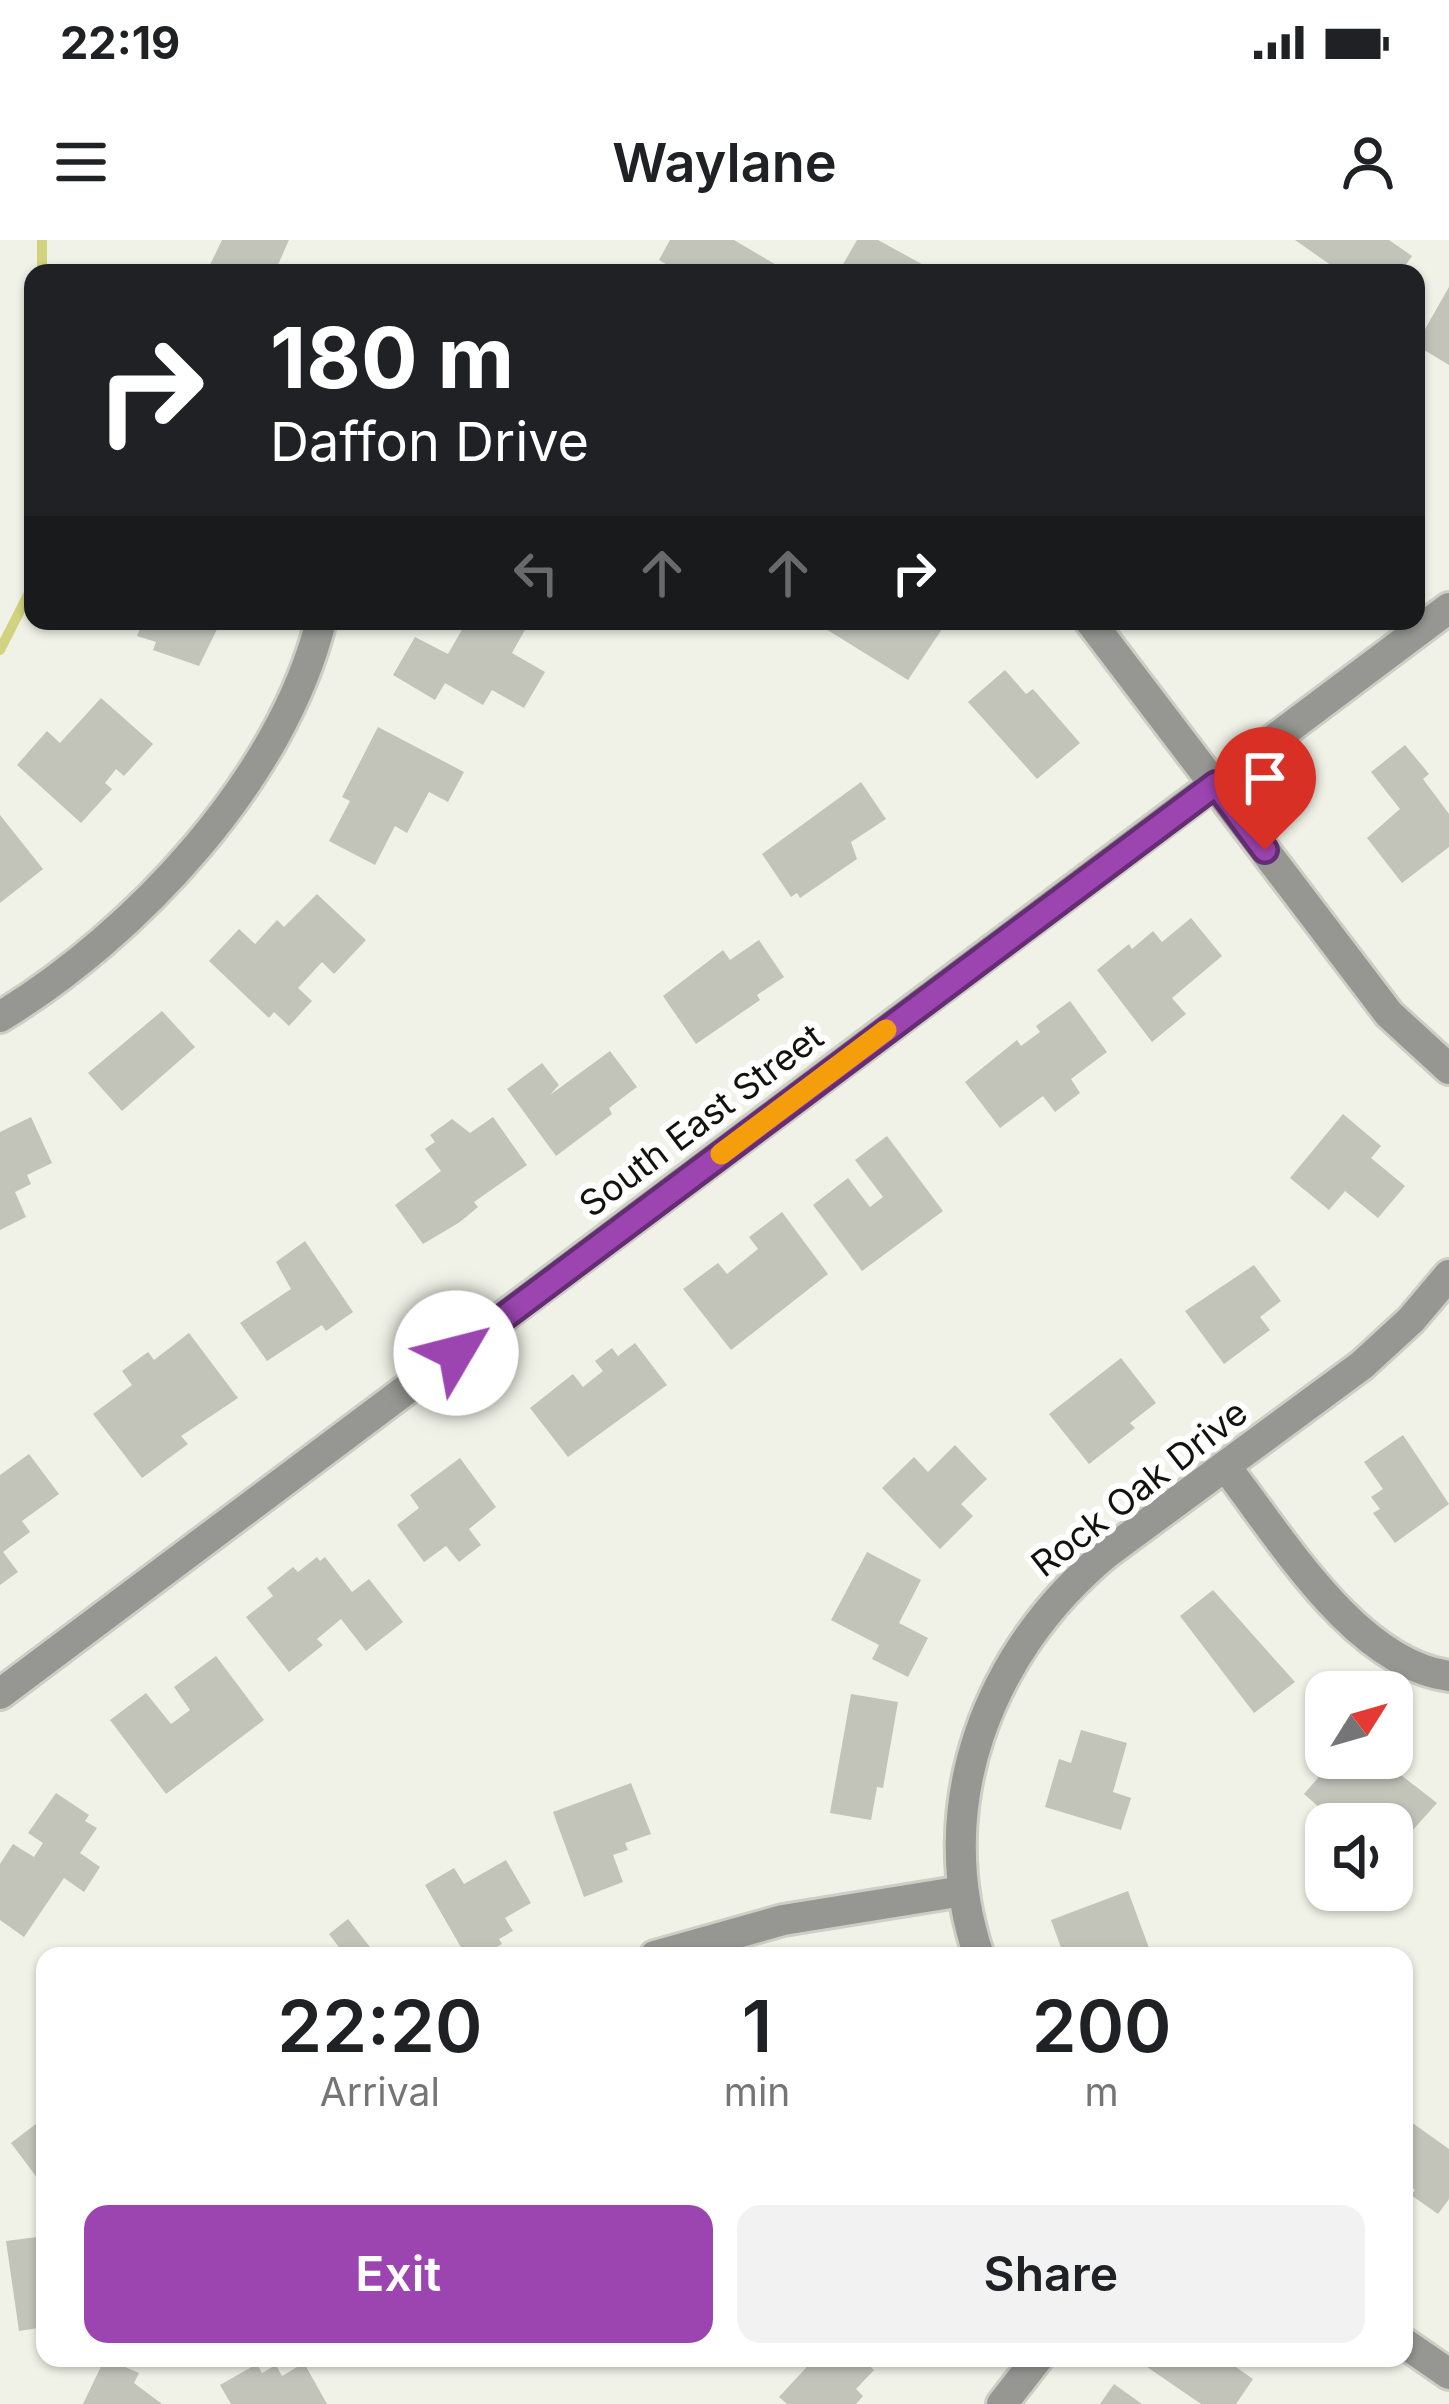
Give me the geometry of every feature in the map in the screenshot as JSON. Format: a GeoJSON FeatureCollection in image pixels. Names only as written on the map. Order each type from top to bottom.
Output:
{"type":"FeatureCollection","features":[{"type":"Feature","properties":{"kind":"street","name":"South East Street"},"geometry":{"type":"LineString","coordinates":[[1425,626],[1449,608]]}},
{"type":"Feature","properties":{"kind":"street"},"geometry":{"type":"LineString","coordinates":[[0,1017],[46,989],[171,877],[263,759],[313,653],[319,630]]}},
{"type":"Feature","properties":{"kind":"street"},"geometry":{"type":"LineString","coordinates":[[1097,630],[1389,1014],[1449,1069]]}},
{"type":"Feature","properties":{"kind":"street","name":"South East Street"},"geometry":{"type":"LineString","coordinates":[[0,1694],[1420,630]]}},
{"type":"Feature","properties":{"kind":"street","name":"Rock Oak Drive"},"geometry":{"type":"LineString","coordinates":[[977,1947],[963,1891],[961,1839],[967,1775],[984,1714],[1015,1653],[1081,1575],[1374,1355],[1449,1275]]}},
{"type":"Feature","properties":{"kind":"street"},"geometry":{"type":"LineString","coordinates":[[1225,1466],[1340,1614],[1388,1651],[1434,1674],[1449,1676]]}},
{"type":"Feature","properties":{"kind":"street"},"geometry":{"type":"LineString","coordinates":[[687,1947],[783,1920],[963,1891]]}},
{"type":"Feature","properties":{"kind":"street"},"geometry":{"type":"LineString","coordinates":[[1413,2349],[1449,2374]]}},
{"type":"Feature","properties":{"kind":"street"},"geometry":{"type":"LineString","coordinates":[[1002,2404],[1031,2367]]}},
{"type":"Feature","properties":{"kind":"building"},"geometry":{"type":"Polygon","coordinates":[[[222,240],[289,240],[278,264],[210,264],[222,240]]]}},
{"type":"Feature","properties":{"kind":"building"},"geometry":{"type":"Polygon","coordinates":[[[670,240],[734,240],[775,264],[666,264],[659,260],[670,240]]]}},
{"type":"Feature","properties":{"kind":"building"},"geometry":{"type":"Polygon","coordinates":[[[857,240],[878,240],[922,264],[843,264],[857,240]]]}},
{"type":"Feature","properties":{"kind":"building"},"geometry":{"type":"Polygon","coordinates":[[[1295,240],[1389,240],[1412,256],[1406,264],[1329,264],[1295,240]]]}},
{"type":"Feature","properties":{"kind":"building"},"geometry":{"type":"Polygon","coordinates":[[[1449,287],[1449,365],[1425,350],[1425,329],[1449,287]]]}},
{"type":"Feature","properties":{"kind":"building"},"geometry":{"type":"Polygon","coordinates":[[[139,630],[217,630],[199,666],[153,650],[156,642],[137,636],[139,630]]]}},
{"type":"Feature","properties":{"kind":"building"},"geometry":{"type":"Polygon","coordinates":[[[462,630],[525,630],[512,653],[545,672],[524,708],[492,690],[483,705],[445,683],[435,700],[393,675],[415,637],[448,654],[462,630]]]}},
{"type":"Feature","properties":{"kind":"building"},"geometry":{"type":"Polygon","coordinates":[[[827,630],[941,630],[908,680],[827,630]]]}},
{"type":"Feature","properties":{"kind":"building"},"geometry":{"type":"Polygon","coordinates":[[[1005,670],[1026,694],[1033,689],[1080,743],[1037,779],[968,702],[1005,670]]]}},
{"type":"Feature","properties":{"kind":"building"},"geometry":{"type":"Polygon","coordinates":[[[101,698],[153,744],[124,776],[116,769],[105,783],[112,789],[81,823],[17,765],[47,731],[60,743],[101,698]]]}},
{"type":"Feature","properties":{"kind":"building"},"geometry":{"type":"Polygon","coordinates":[[[378,727],[464,772],[448,802],[429,792],[407,833],[395,826],[375,865],[329,841],[350,801],[342,797],[378,727]]]}},
{"type":"Feature","properties":{"kind":"building"},"geometry":{"type":"Polygon","coordinates":[[[1405,745],[1429,774],[1423,779],[1449,814],[1449,847],[1402,883],[1367,838],[1400,809],[1371,772],[1405,745]]]}},
{"type":"Feature","properties":{"kind":"building"},"geometry":{"type":"Polygon","coordinates":[[[861,782],[886,819],[851,842],[857,859],[800,898],[797,893],[791,897],[762,854],[861,782]]]}},
{"type":"Feature","properties":{"kind":"building"},"geometry":{"type":"Polygon","coordinates":[[[0,815],[43,869],[0,903],[0,815]]]}},
{"type":"Feature","properties":{"kind":"building"},"geometry":{"type":"Polygon","coordinates":[[[317,894],[366,940],[334,974],[322,962],[298,988],[312,1001],[289,1026],[274,1012],[269,1018],[209,961],[239,929],[255,944],[277,920],[284,927],[317,894]]]}},
{"type":"Feature","properties":{"kind":"building"},"geometry":{"type":"Polygon","coordinates":[[[1191,918],[1222,956],[1172,998],[1186,1014],[1152,1042],[1097,970],[1129,944],[1132,949],[1153,931],[1162,942],[1191,918]]]}},
{"type":"Feature","properties":{"kind":"building"},"geometry":{"type":"Polygon","coordinates":[[[759,940],[784,977],[757,995],[760,1000],[696,1044],[663,996],[723,950],[730,960],[759,940]]]}},
{"type":"Feature","properties":{"kind":"building"},"geometry":{"type":"Polygon","coordinates":[[[1070,1001],[1107,1052],[1071,1079],[1080,1093],[1055,1112],[1043,1096],[1000,1128],[965,1082],[1017,1040],[1021,1046],[1040,1032],[1036,1026],[1070,1001]]]}},
{"type":"Feature","properties":{"kind":"building"},"geometry":{"type":"Polygon","coordinates":[[[162,1011],[195,1047],[122,1111],[88,1073],[162,1011]]]}},
{"type":"Feature","properties":{"kind":"building"},"geometry":{"type":"Polygon","coordinates":[[[610,1051],[637,1087],[609,1108],[612,1114],[556,1156],[507,1089],[542,1063],[559,1085],[550,1095],[610,1051]]]}},
{"type":"Feature","properties":{"kind":"building"},"geometry":{"type":"Polygon","coordinates":[[[1343,1114],[1381,1146],[1371,1158],[1405,1186],[1378,1218],[1345,1191],[1329,1210],[1290,1178],[1343,1114]]]}},
{"type":"Feature","properties":{"kind":"building"},"geometry":{"type":"Polygon","coordinates":[[[31,1117],[52,1163],[27,1175],[31,1184],[15,1192],[26,1217],[0,1230],[0,1132],[31,1117]]]}},
{"type":"Feature","properties":{"kind":"building"},"geometry":{"type":"Polygon","coordinates":[[[493,1117],[527,1165],[474,1202],[478,1207],[460,1222],[423,1244],[395,1205],[441,1171],[425,1149],[435,1142],[430,1135],[452,1119],[470,1133],[493,1117]]]}},
{"type":"Feature","properties":{"kind":"building"},"geometry":{"type":"Polygon","coordinates":[[[887,1136],[943,1211],[862,1271],[813,1205],[848,1178],[870,1207],[883,1197],[855,1160],[887,1136]]]}},
{"type":"Feature","properties":{"kind":"building"},"geometry":{"type":"Polygon","coordinates":[[[782,1212],[828,1274],[731,1350],[683,1289],[718,1263],[727,1274],[758,1249],[749,1237],[782,1212]]]}},
{"type":"Feature","properties":{"kind":"building"},"geometry":{"type":"Polygon","coordinates":[[[305,1241],[353,1312],[326,1331],[322,1325],[267,1361],[240,1323],[291,1289],[276,1262],[305,1241]]]}},
{"type":"Feature","properties":{"kind":"building"},"geometry":{"type":"Polygon","coordinates":[[[1254,1265],[1281,1301],[1260,1317],[1270,1330],[1224,1364],[1185,1311],[1254,1265]]]}},
{"type":"Feature","properties":{"kind":"building"},"geometry":{"type":"Polygon","coordinates":[[[189,1333],[238,1398],[181,1436],[188,1444],[142,1478],[93,1414],[132,1385],[122,1371],[148,1352],[154,1360],[189,1333]]]}},
{"type":"Feature","properties":{"kind":"building"},"geometry":{"type":"Polygon","coordinates":[[[635,1343],[667,1385],[568,1457],[530,1408],[573,1374],[583,1387],[603,1371],[595,1361],[612,1348],[618,1356],[635,1343]]]}},
{"type":"Feature","properties":{"kind":"building"},"geometry":{"type":"Polygon","coordinates":[[[1121,1358],[1156,1403],[1130,1423],[1135,1428],[1089,1464],[1049,1414],[1121,1358]]]}},
{"type":"Feature","properties":{"kind":"building"},"geometry":{"type":"Polygon","coordinates":[[[1403,1435],[1449,1504],[1395,1543],[1373,1513],[1380,1509],[1371,1497],[1383,1489],[1364,1462],[1403,1435]]]}},
{"type":"Feature","properties":{"kind":"building"},"geometry":{"type":"Polygon","coordinates":[[[955,1445],[987,1479],[961,1504],[973,1516],[940,1549],[882,1488],[914,1457],[928,1472],[955,1445]]]}},
{"type":"Feature","properties":{"kind":"building"},"geometry":{"type":"Polygon","coordinates":[[[29,1454],[59,1494],[22,1521],[30,1532],[3,1552],[18,1572],[0,1585],[0,1475],[29,1454]]]}},
{"type":"Feature","properties":{"kind":"building"},"geometry":{"type":"Polygon","coordinates":[[[460,1458],[496,1507],[469,1529],[481,1545],[459,1562],[446,1546],[424,1562],[397,1525],[419,1508],[410,1495],[460,1458]]]}},
{"type":"Feature","properties":{"kind":"building"},"geometry":{"type":"Polygon","coordinates":[[[867,1552],[921,1580],[899,1623],[928,1638],[908,1677],[872,1659],[879,1645],[831,1620],[867,1552]]]}},
{"type":"Feature","properties":{"kind":"building"},"geometry":{"type":"Polygon","coordinates":[[[317,1557],[320,1561],[325,1557],[352,1592],[369,1579],[403,1622],[366,1651],[341,1619],[317,1639],[323,1645],[289,1672],[246,1617],[273,1596],[267,1588],[293,1567],[298,1572],[317,1557]]]}},
{"type":"Feature","properties":{"kind":"building"},"geometry":{"type":"Polygon","coordinates":[[[1213,1590],[1295,1682],[1254,1713],[1180,1616],[1213,1590]]]}},
{"type":"Feature","properties":{"kind":"building"},"geometry":{"type":"Polygon","coordinates":[[[216,1656],[264,1720],[166,1794],[110,1720],[146,1693],[171,1724],[190,1710],[174,1687],[216,1656]]]}},
{"type":"Feature","properties":{"kind":"building"},"geometry":{"type":"Polygon","coordinates":[[[851,1694],[898,1702],[883,1788],[877,1787],[871,1820],[830,1813],[851,1694]]]}},
{"type":"Feature","properties":{"kind":"building"},"geometry":{"type":"Polygon","coordinates":[[[1081,1730],[1127,1743],[1113,1792],[1131,1798],[1121,1830],[1045,1807],[1059,1759],[1071,1763],[1081,1730]]]}},
{"type":"Feature","properties":{"kind":"building"},"geometry":{"type":"Polygon","coordinates":[[[1317,1779],[1406,1779],[1437,1803],[1413,1830],[1413,1803],[1314,1803],[1304,1794],[1317,1779]]]}},
{"type":"Feature","properties":{"kind":"building"},"geometry":{"type":"Polygon","coordinates":[[[631,1783],[651,1834],[625,1843],[628,1850],[613,1855],[623,1882],[584,1897],[553,1812],[631,1783]]]}},
{"type":"Feature","properties":{"kind":"building"},"geometry":{"type":"Polygon","coordinates":[[[56,1793],[89,1815],[85,1821],[97,1828],[80,1853],[100,1867],[84,1892],[64,1878],[24,1937],[0,1920],[0,1864],[13,1844],[34,1857],[43,1843],[28,1833],[56,1793]]]}},
{"type":"Feature","properties":{"kind":"building"},"geometry":{"type":"Polygon","coordinates":[[[506,1860],[531,1903],[505,1918],[513,1931],[499,1939],[502,1944],[461,1947],[425,1885],[454,1868],[464,1884],[506,1860]]]}},
{"type":"Feature","properties":{"kind":"building"},"geometry":{"type":"Polygon","coordinates":[[[1128,1891],[1149,1947],[1061,1947],[1051,1920],[1128,1891]]]}},
{"type":"Feature","properties":{"kind":"building"},"geometry":{"type":"Polygon","coordinates":[[[348,1919],[370,1947],[339,1947],[329,1934],[348,1919]]]}},
{"type":"Feature","properties":{"kind":"building"},"geometry":{"type":"Polygon","coordinates":[[[1413,2123],[1449,2149],[1449,2199],[1438,2214],[1413,2196],[1413,2123]]]}},
{"type":"Feature","properties":{"kind":"building"},"geometry":{"type":"Polygon","coordinates":[[[36,2124],[36,2176],[11,2143],[36,2124]]]}},
{"type":"Feature","properties":{"kind":"building"},"geometry":{"type":"Polygon","coordinates":[[[36,2237],[36,2328],[19,2331],[6,2241],[36,2237]]]}},
{"type":"Feature","properties":{"kind":"building"},"geometry":{"type":"Polygon","coordinates":[[[101,2367],[125,2367],[139,2373],[134,2383],[162,2404],[83,2404],[101,2367]]]}},
{"type":"Feature","properties":{"kind":"building"},"geometry":{"type":"Polygon","coordinates":[[[252,2367],[262,2373],[277,2367],[282,2376],[306,2367],[327,2404],[231,2404],[220,2385],[252,2367]]]}},
{"type":"Feature","properties":{"kind":"building"},"geometry":{"type":"Polygon","coordinates":[[[807,2367],[874,2370],[856,2389],[863,2396],[856,2404],[787,2404],[779,2397],[807,2367]]]}},
{"type":"Feature","properties":{"kind":"building"},"geometry":{"type":"Polygon","coordinates":[[[1147,2367],[1236,2367],[1253,2379],[1236,2404],[1201,2404],[1147,2367]]]}},
{"type":"Feature","properties":{"kind":"building"},"geometry":{"type":"Polygon","coordinates":[[[1114,2384],[1142,2404],[1100,2404],[1114,2384]]]}},
{"type":"Feature","properties":{"kind":"waterway"},"geometry":{"type":"LineString","coordinates":[[42,240],[42,264]]}},
{"type":"Feature","properties":{"kind":"waterway"},"geometry":{"type":"LineString","coordinates":[[0,650],[24,603]]}},
{"type":"Feature","properties":{"kind":"slow traffic"},"geometry":{"type":"LineString","coordinates":[[721,1154],[886,1030]]}},
{"type":"Feature","properties":{"kind":"route"},"geometry":{"type":"LineString","coordinates":[[456,1353],[1216,784],[1265,850]]}}]}
